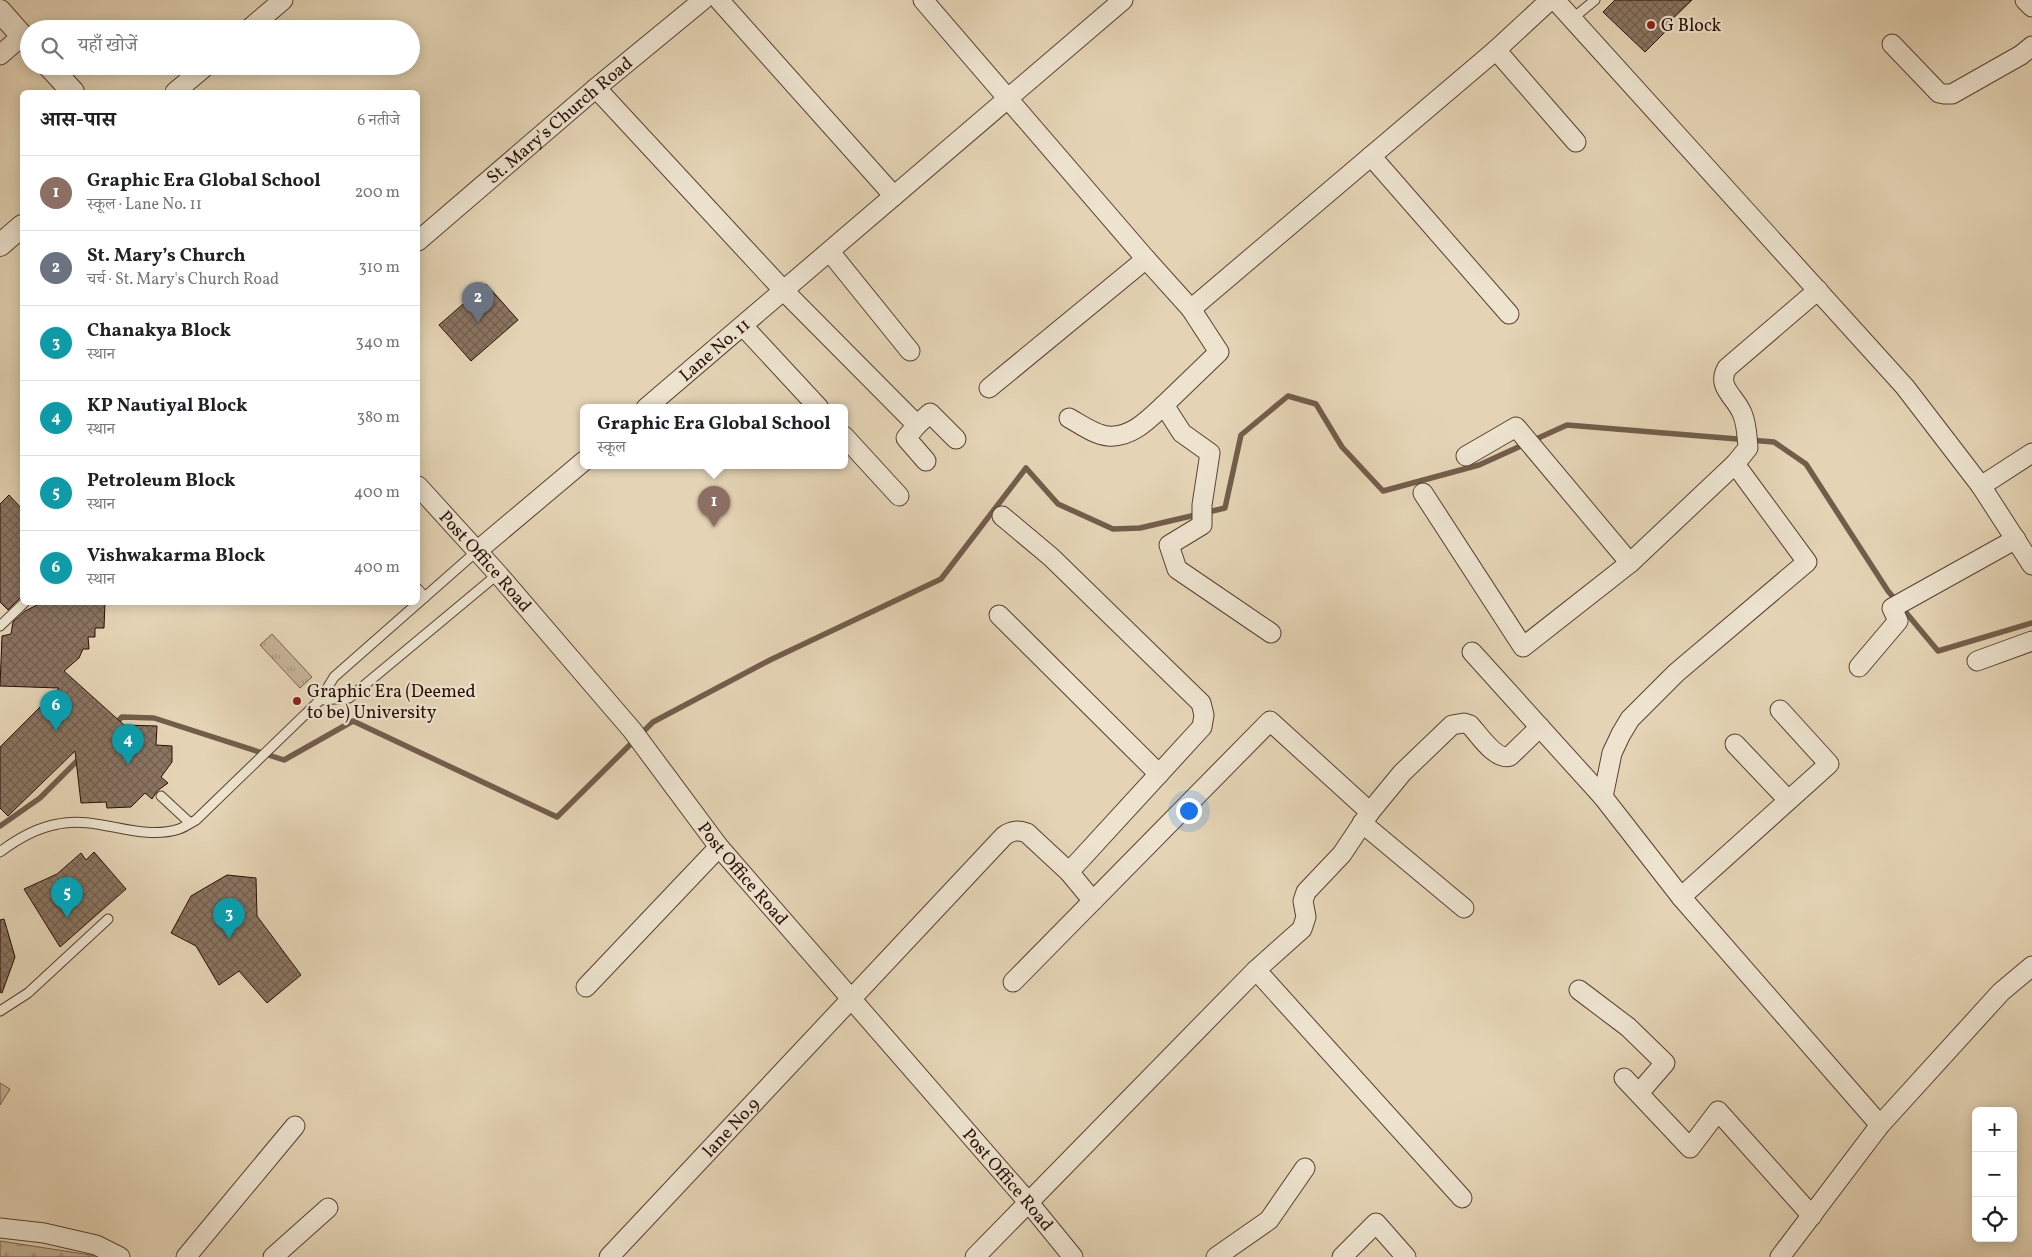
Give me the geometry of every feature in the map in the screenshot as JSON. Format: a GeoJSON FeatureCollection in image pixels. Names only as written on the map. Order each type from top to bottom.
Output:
{"type":"FeatureCollection","features":[{"type":"Feature","properties":{"kind":"street"},"geometry":{"type":"LineString","coordinates":[[260,20],[283,0]]}},
{"type":"Feature","properties":{"kind":"street"},"geometry":{"type":"LineString","coordinates":[[719,0],[894,196]]}},
{"type":"Feature","properties":{"kind":"street"},"geometry":{"type":"LineString","coordinates":[[923,0],[1191,309],[1219,352],[1146,423],[1126,434],[1107,436],[1069,418]]}},
{"type":"Feature","properties":{"kind":"street","name":"Lane No. 11"},"geometry":{"type":"LineString","coordinates":[[651,404],[1123,0]]}},
{"type":"Feature","properties":{"kind":"street"},"geometry":{"type":"LineString","coordinates":[[1191,309],[1496,50],[1550,0]]}},
{"type":"Feature","properties":{"kind":"street"},"geometry":{"type":"LineString","coordinates":[[1555,0],[1905,386],[1981,486],[2032,566]]}},
{"type":"Feature","properties":{"kind":"street"},"geometry":{"type":"LineString","coordinates":[[2025,0],[2032,7]]}},
{"type":"Feature","properties":{"kind":"street","name":"St. Mary's Church Road"},"geometry":{"type":"LineString","coordinates":[[420,239],[695,3]]}},
{"type":"Feature","properties":{"kind":"street"},"geometry":{"type":"LineString","coordinates":[[0,11],[20,34]]}},
{"type":"Feature","properties":{"kind":"street"},"geometry":{"type":"LineString","coordinates":[[0,55],[20,43]]}},
{"type":"Feature","properties":{"kind":"street"},"geometry":{"type":"LineString","coordinates":[[1892,44],[1939,93],[1944,94],[1952,94],[2021,55],[2032,46]]}},
{"type":"Feature","properties":{"kind":"street"},"geometry":{"type":"LineString","coordinates":[[1496,50],[1576,142]]}},
{"type":"Feature","properties":{"kind":"street"},"geometry":{"type":"LineString","coordinates":[[57,75],[71,90]]}},
{"type":"Feature","properties":{"kind":"street"},"geometry":{"type":"LineString","coordinates":[[177,90],[195,75]]}},
{"type":"Feature","properties":{"kind":"street"},"geometry":{"type":"LineString","coordinates":[[596,88],[784,291],[917,425]]}},
{"type":"Feature","properties":{"kind":"street"},"geometry":{"type":"LineString","coordinates":[[1371,156],[1509,314]]}},
{"type":"Feature","properties":{"kind":"street"},"geometry":{"type":"LineString","coordinates":[[0,245],[20,228]]}},
{"type":"Feature","properties":{"kind":"street"},"geometry":{"type":"LineString","coordinates":[[830,252],[910,351]]}},
{"type":"Feature","properties":{"kind":"street"},"geometry":{"type":"LineString","coordinates":[[989,388],[1146,259]]}},
{"type":"Feature","properties":{"kind":"street"},"geometry":{"type":"LineString","coordinates":[[1422,494],[1523,647],[1630,563],[1735,464],[1748,448],[1747,428],[1740,408],[1724,388],[1724,372],[1818,290]]}},
{"type":"Feature","properties":{"kind":"street"},"geometry":{"type":"LineString","coordinates":[[743,326],[815,404]]}},
{"type":"Feature","properties":{"kind":"street"},"geometry":{"type":"LineString","coordinates":[[1164,405],[1182,434],[1210,453],[1202,505],[1202,525],[1169,545],[1177,569],[1271,632]]}},
{"type":"Feature","properties":{"kind":"street"},"geometry":{"type":"LineString","coordinates":[[926,462],[906,438],[930,413],[956,439]]}},
{"type":"Feature","properties":{"kind":"street"},"geometry":{"type":"LineString","coordinates":[[1466,456],[1516,427],[1630,563]]}},
{"type":"Feature","properties":{"kind":"street"},"geometry":{"type":"LineString","coordinates":[[848,440],[899,496]]}},
{"type":"Feature","properties":{"kind":"street"},"geometry":{"type":"LineString","coordinates":[[1981,486],[2032,453]]}},
{"type":"Feature","properties":{"kind":"street"},"geometry":{"type":"LineString","coordinates":[[477,551],[580,464]]}},
{"type":"Feature","properties":{"kind":"street"},"geometry":{"type":"LineString","coordinates":[[1603,797],[1612,754],[1630,719],[1676,673],[1808,562],[1735,464]]}},
{"type":"Feature","properties":{"kind":"street","name":"Post Office Road"},"geometry":{"type":"LineString","coordinates":[[420,488],[498,574],[638,736],[719,847],[1030,1203],[1073,1257]]}},
{"type":"Feature","properties":{"kind":"street"},"geometry":{"type":"LineString","coordinates":[[1002,516],[1050,557],[1201,703],[1204,715],[1202,727],[1069,872]]}},
{"type":"Feature","properties":{"kind":"street"},"geometry":{"type":"LineString","coordinates":[[1859,667],[1898,621],[1900,603],[2016,539]]}},
{"type":"Feature","properties":{"kind":"street"},"geometry":{"type":"LineString","coordinates":[[999,615],[1159,774]]}},
{"type":"Feature","properties":{"kind":"street"},"geometry":{"type":"LineString","coordinates":[[1977,661],[2032,641]]}},
{"type":"Feature","properties":{"kind":"street"},"geometry":{"type":"LineString","coordinates":[[1472,652],[1603,797],[1681,898],[1880,1125]]}},
{"type":"Feature","properties":{"kind":"street"},"geometry":{"type":"LineString","coordinates":[[1681,898],[1828,764],[1780,710]]}},
{"type":"Feature","properties":{"kind":"street"},"geometry":{"type":"LineString","coordinates":[[1013,982],[1270,721],[1366,818],[1464,908]]}},
{"type":"Feature","properties":{"kind":"street"},"geometry":{"type":"LineString","coordinates":[[975,1257],[1030,1203],[1256,970],[1302,929],[1306,917],[1304,901],[1306,892],[1342,854],[1366,818],[1402,773],[1452,725],[1464,723],[1470,725],[1498,755],[1506,758],[1540,727]]}},
{"type":"Feature","properties":{"kind":"street"},"geometry":{"type":"LineString","coordinates":[[1735,744],[1788,800]]}},
{"type":"Feature","properties":{"kind":"street","name":"lane No.9"},"geometry":{"type":"LineString","coordinates":[[609,1257],[1004,836],[1010,832],[1027,833],[1069,872],[1093,901]]}},
{"type":"Feature","properties":{"kind":"street"},"geometry":{"type":"LineString","coordinates":[[586,987],[719,847]]}},
{"type":"Feature","properties":{"kind":"street"},"geometry":{"type":"LineString","coordinates":[[1780,1257],[1880,1125],[2001,992],[2032,966]]}},
{"type":"Feature","properties":{"kind":"street"},"geometry":{"type":"LineString","coordinates":[[1256,970],[1462,1198]]}},
{"type":"Feature","properties":{"kind":"street"},"geometry":{"type":"LineString","coordinates":[[1579,990],[1628,1028],[1666,1063],[1639,1093]]}},
{"type":"Feature","properties":{"kind":"street"},"geometry":{"type":"LineString","coordinates":[[1624,1078],[1690,1148],[1718,1112],[1812,1216]]}},
{"type":"Feature","properties":{"kind":"street"},"geometry":{"type":"LineString","coordinates":[[186,1257],[295,1126]]}},
{"type":"Feature","properties":{"kind":"street"},"geometry":{"type":"LineString","coordinates":[[1216,1257],[1270,1220],[1305,1168]]}},
{"type":"Feature","properties":{"kind":"street"},"geometry":{"type":"LineString","coordinates":[[273,1257],[328,1208]]}},
{"type":"Feature","properties":{"kind":"street"},"geometry":{"type":"LineString","coordinates":[[1342,1257],[1376,1223],[1406,1257]]}},
{"type":"Feature","properties":{"kind":"street"},"geometry":{"type":"LineString","coordinates":[[0,1228],[44,1233],[96,1245],[120,1257]]}},
{"type":"Feature","properties":{"kind":"lane"},"geometry":{"type":"LineString","coordinates":[[1572,19],[1595,0]]}},
{"type":"Feature","properties":{"kind":"lane"},"geometry":{"type":"LineString","coordinates":[[420,601],[477,551]]}},
{"type":"Feature","properties":{"kind":"lane"},"geometry":{"type":"LineString","coordinates":[[320,700],[349,698],[498,574]]}},
{"type":"Feature","properties":{"kind":"lane"},"geometry":{"type":"LineString","coordinates":[[420,591],[425,597]]}},
{"type":"Feature","properties":{"kind":"lane"},"geometry":{"type":"LineString","coordinates":[[0,626],[22,605]]}},
{"type":"Feature","properties":{"kind":"lane"},"geometry":{"type":"LineString","coordinates":[[0,852],[32,832],[58,824],[80,822],[150,832],[165,832],[180,829],[190,824],[320,700],[334,677],[416,605]]}},
{"type":"Feature","properties":{"kind":"lane"},"geometry":{"type":"LineString","coordinates":[[161,796],[190,824]]}},
{"type":"Feature","properties":{"kind":"lane"},"geometry":{"type":"LineString","coordinates":[[0,1011],[28,993],[108,919]]}},
{"type":"Feature","properties":{"kind":"green space"},"geometry":{"type":"Polygon","coordinates":[[[272,634],[312,677],[300,688],[260,645],[272,634]]]}},
{"type":"Feature","properties":{"kind":"green space"},"geometry":{"type":"Polygon","coordinates":[[[0,1083],[10,1089],[0,1105],[0,1083]]]}},
{"type":"Feature","properties":{"kind":"green space"},"geometry":{"type":"Polygon","coordinates":[[[0,1241],[97,1256],[97,1257],[0,1257],[0,1241]]]}},
{"type":"Feature","properties":{"kind":"building","name":"G Block"},"geometry":{"type":"Polygon","coordinates":[[[1615,0],[1692,0],[1662,29],[1665,32],[1645,52],[1603,12],[1615,0]]]}},
{"type":"Feature","properties":{"kind":"building"},"geometry":{"type":"Polygon","coordinates":[[[486,284],[518,320],[471,361],[439,325],[486,284]]]}},
{"type":"Feature","properties":{"kind":"building"},"geometry":{"type":"Polygon","coordinates":[[[9,495],[20,507],[20,598],[8,610],[0,602],[0,504],[9,495]]]}},
{"type":"Feature","properties":{"kind":"building"},"geometry":{"type":"Polygon","coordinates":[[[37,605],[105,605],[104,628],[95,628],[95,637],[88,637],[89,649],[83,649],[79,658],[64,671],[124,725],[157,726],[156,745],[172,746],[172,762],[161,777],[168,783],[157,791],[152,799],[145,793],[131,807],[107,808],[106,802],[81,803],[75,751],[8,816],[0,808],[0,747],[59,688],[0,686],[2,636],[11,634],[13,622],[25,611],[37,605]]]}},
{"type":"Feature","properties":{"kind":"building"},"geometry":{"type":"Polygon","coordinates":[[[94,852],[126,889],[60,947],[24,889],[57,874],[81,853],[86,860],[94,852]]]}},
{"type":"Feature","properties":{"kind":"building"},"geometry":{"type":"Polygon","coordinates":[[[227,875],[256,878],[257,916],[301,975],[267,1003],[239,971],[219,985],[196,946],[171,933],[191,896],[227,875]]]}},
{"type":"Feature","properties":{"kind":"building"},"geometry":{"type":"Polygon","coordinates":[[[4,919],[15,957],[2,993],[0,992],[0,920],[4,919]]]}},
{"type":"Feature","properties":{"kind":"waterway"},"geometry":{"type":"LineString","coordinates":[[114,725],[122,717],[154,718],[284,760],[353,721],[557,817],[653,722],[770,660],[941,579],[1026,468],[1058,504],[1113,529],[1140,528],[1225,508],[1241,435],[1288,396],[1316,404],[1342,447],[1383,491],[1479,465],[1567,425],[1774,442],[1806,464],[1888,591],[1938,651],[2032,623]]}},
{"type":"Feature","properties":{"kind":"waterway"},"geometry":{"type":"LineString","coordinates":[[0,826],[40,798],[80,758]]}},
{"type":"Feature","properties":{"kind":"place","name":"G Block"},"geometry":{"type":"Point","coordinates":[1651,25]}},
{"type":"Feature","properties":{"kind":"place","name":"St. Mary’s Church"},"geometry":{"type":"Point","coordinates":[478,323]}},
{"type":"Feature","properties":{"kind":"place","name":"Graphic Era Global School"},"geometry":{"type":"Point","coordinates":[714,527]}},
{"type":"Feature","properties":{"kind":"place","name":"Graphic Era (Deemed to be) University"},"geometry":{"type":"Point","coordinates":[297,701]}},
{"type":"Feature","properties":{"kind":"place","name":"Vishwakarma Block"},"geometry":{"type":"Point","coordinates":[56,731]}},
{"type":"Feature","properties":{"kind":"place","name":"KP Nautiyal Block"},"geometry":{"type":"Point","coordinates":[128,765]}},
{"type":"Feature","properties":{"kind":"place","name":"Petroleum Block"},"geometry":{"type":"Point","coordinates":[67,918]}},
{"type":"Feature","properties":{"kind":"place","name":"Chanakya Block"},"geometry":{"type":"Point","coordinates":[229,939]}}]}
